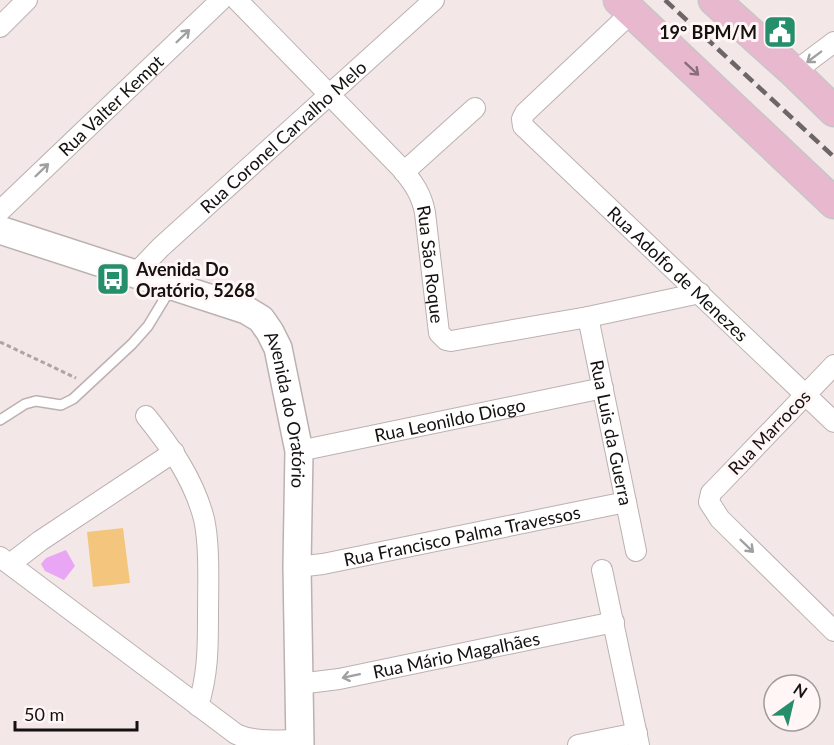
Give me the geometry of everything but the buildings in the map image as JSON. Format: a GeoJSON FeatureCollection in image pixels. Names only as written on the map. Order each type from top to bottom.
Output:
{"type":"FeatureCollection","features":[{"type":"Feature","properties":{"kind":"main road"},"geometry":{"type":"LineString","coordinates":[[714,0],[834,111]]}},
{"type":"Feature","properties":{"kind":"main road"},"geometry":{"type":"LineString","coordinates":[[626,6],[834,203]]}},
{"type":"Feature","properties":{"kind":"main road","name":"Avenida do Oratório"},"geometry":{"type":"LineString","coordinates":[[0,230],[246,310],[266,325],[278,348],[299,451],[297,567],[300,742]]}},
{"type":"Feature","properties":{"kind":"street"},"geometry":{"type":"LineString","coordinates":[[0,27],[27,0]]}},
{"type":"Feature","properties":{"kind":"street","name":"Rua Valter Kempt"},"geometry":{"type":"LineString","coordinates":[[0,211],[220,0]]}},
{"type":"Feature","properties":{"kind":"street","name":"Rua São Roque"},"geometry":{"type":"LineString","coordinates":[[237,0],[404,172],[423,201],[439,333],[442,338],[451,341],[588,317],[700,293]]}},
{"type":"Feature","properties":{"kind":"street","name":"Rua Coronel Carvalho Melo"},"geometry":{"type":"LineString","coordinates":[[135,274],[161,247],[330,94],[423,3]]}},
{"type":"Feature","properties":{"kind":"street","name":"Rua Adolfo de Menezes"},"geometry":{"type":"LineString","coordinates":[[626,6],[525,113],[522,119],[523,126],[834,422]]}},
{"type":"Feature","properties":{"kind":"street"},"geometry":{"type":"LineString","coordinates":[[794,72],[834,42]]}},
{"type":"Feature","properties":{"kind":"street"},"geometry":{"type":"LineString","coordinates":[[404,172],[475,108]]}},
{"type":"Feature","properties":{"kind":"street","name":"Rua Luis da Guerra"},"geometry":{"type":"LineString","coordinates":[[588,317],[636,551]]}},
{"type":"Feature","properties":{"kind":"street","name":"Rua Marrocos"},"geometry":{"type":"LineString","coordinates":[[834,365],[717,486],[711,493],[709,502],[720,519],[834,631]]}},
{"type":"Feature","properties":{"kind":"street","name":"Rua Leonildo Diogo"},"geometry":{"type":"LineString","coordinates":[[299,451],[603,388]]}},
{"type":"Feature","properties":{"kind":"street"},"geometry":{"type":"LineString","coordinates":[[146,416],[174,452],[190,480],[204,520],[208,573],[208,665],[198,706]]}},
{"type":"Feature","properties":{"kind":"street"},"geometry":{"type":"LineString","coordinates":[[174,452],[40,541],[5,561],[236,734],[247,739],[300,742]]}},
{"type":"Feature","properties":{"kind":"street","name":"Rua Francisco Palma Travessos"},"geometry":{"type":"LineString","coordinates":[[297,567],[323,564],[626,502]]}},
{"type":"Feature","properties":{"kind":"street"},"geometry":{"type":"LineString","coordinates":[[578,745],[638,739],[602,570]]}},
{"type":"Feature","properties":{"kind":"street","name":"Rua Mário Magalhães"},"geometry":{"type":"LineString","coordinates":[[300,684],[339,679],[614,622]]}},
{"type":"Feature","properties":{"kind":"lane"},"geometry":{"type":"LineString","coordinates":[[0,420],[25,404],[36,401],[61,405],[73,399],[132,345],[148,326],[173,285]]}},
{"type":"Feature","properties":{"kind":"path"},"geometry":{"type":"LineString","coordinates":[[0,342],[89,384]]}},
{"type":"Feature","properties":{"kind":"shaded area"},"geometry":{"type":"Polygon","coordinates":[[[123,528],[130,583],[93,587],[87,532],[123,528]]]}},
{"type":"Feature","properties":{"kind":"shaded area"},"geometry":{"type":"Polygon","coordinates":[[[66,550],[75,566],[64,580],[45,571],[41,564],[46,558],[66,550]]]}},
{"type":"Feature","properties":{"kind":"railway"},"geometry":{"type":"LineString","coordinates":[[665,0],[834,157]]}},
{"type":"Feature","properties":{"kind":"place","name":"19º BPM/M"},"geometry":{"type":"Point","coordinates":[780,32]}},
{"type":"Feature","properties":{"kind":"place","name":"Avenida Do Oratório, 5268"},"geometry":{"type":"Point","coordinates":[113,279]}}]}
